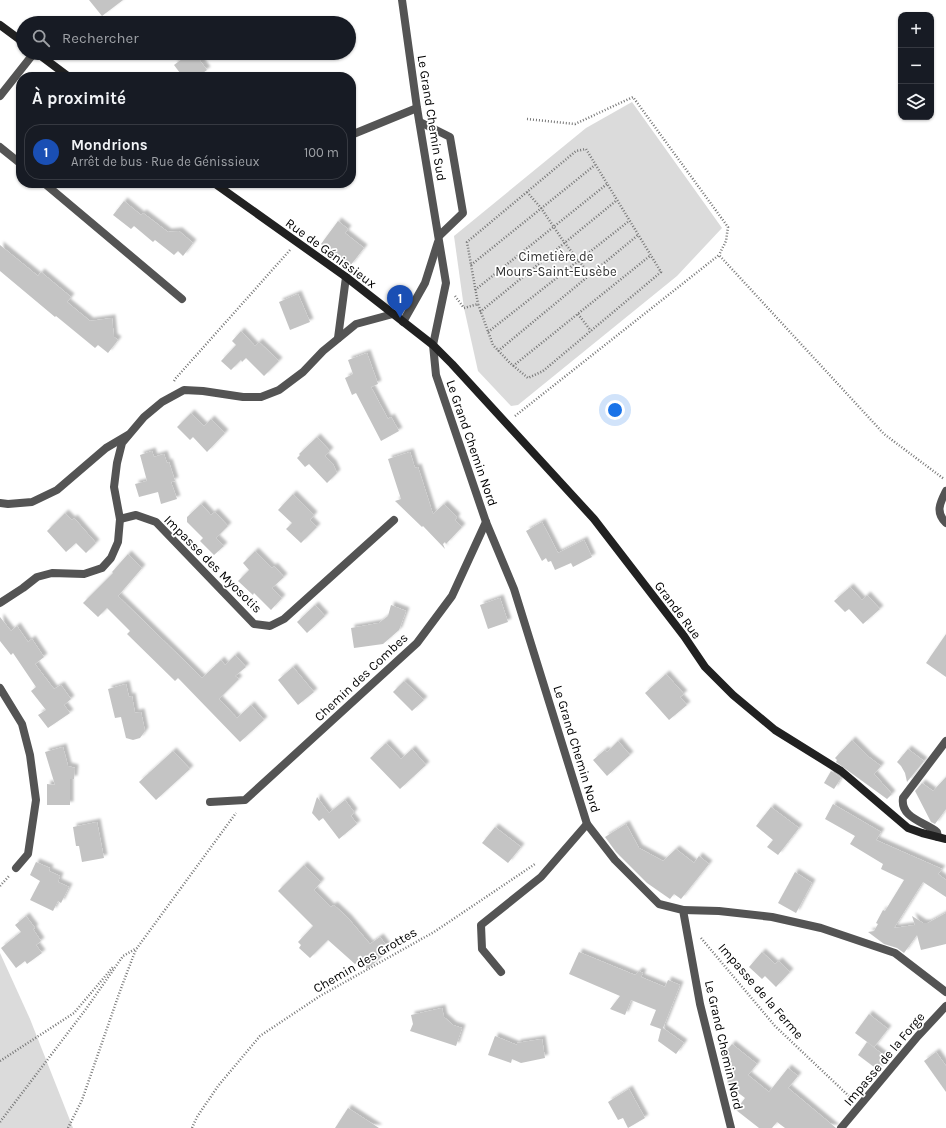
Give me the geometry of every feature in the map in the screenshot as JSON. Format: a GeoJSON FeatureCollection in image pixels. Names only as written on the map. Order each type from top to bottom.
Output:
{"type":"FeatureCollection","features":[{"type":"Feature","properties":{"kind":"street","name":"Le Grand Chemin Sud"},"geometry":{"type":"LineString","coordinates":[[402,0],[417,108],[446,283],[433,344]]}},
{"type":"Feature","properties":{"kind":"street"},"geometry":{"type":"LineString","coordinates":[[0,25],[16,37]]}},
{"type":"Feature","properties":{"kind":"street"},"geometry":{"type":"LineString","coordinates":[[19,72],[28,60]]}},
{"type":"Feature","properties":{"kind":"street"},"geometry":{"type":"LineString","coordinates":[[47,60],[63,72]]}},
{"type":"Feature","properties":{"kind":"street"},"geometry":{"type":"LineString","coordinates":[[0,96],[16,76]]}},
{"type":"Feature","properties":{"kind":"street"},"geometry":{"type":"LineString","coordinates":[[356,133],[417,108]]}},
{"type":"Feature","properties":{"kind":"street"},"geometry":{"type":"LineString","coordinates":[[403,322],[425,283],[439,237],[463,213],[450,137],[420,122]]}},
{"type":"Feature","properties":{"kind":"street"},"geometry":{"type":"LineString","coordinates":[[0,147],[16,160]]}},
{"type":"Feature","properties":{"kind":"street"},"geometry":{"type":"LineString","coordinates":[[50,188],[182,299]]}},
{"type":"Feature","properties":{"kind":"street","name":"Rue de Génissieux"},"geometry":{"type":"LineString","coordinates":[[221,188],[346,277],[392,314],[433,344]]}},
{"type":"Feature","properties":{"kind":"street"},"geometry":{"type":"LineString","coordinates":[[338,338],[346,277]]}},
{"type":"Feature","properties":{"kind":"street"},"geometry":{"type":"LineString","coordinates":[[0,603],[37,577],[52,573],[84,574],[102,568],[111,558],[118,542],[120,519],[114,487],[122,443],[144,417],[162,402],[184,390],[204,391],[243,397],[261,397],[279,390],[303,372],[323,351],[356,324],[392,314]]}},
{"type":"Feature","properties":{"kind":"street","name":"Grande Rue"},"geometry":{"type":"LineString","coordinates":[[433,344],[594,519],[684,636],[705,667],[733,695],[775,730],[841,771],[908,828],[942,838]]}},
{"type":"Feature","properties":{"kind":"street","name":"Le Grand Chemin Nord"},"geometry":{"type":"LineString","coordinates":[[433,344],[436,376],[486,522],[514,589],[587,824],[615,860],[659,904],[682,910],[700,1004],[731,1128]]}},
{"type":"Feature","properties":{"kind":"street"},"geometry":{"type":"LineString","coordinates":[[0,503],[8,504],[32,502],[57,490],[106,448],[130,434]]}},
{"type":"Feature","properties":{"kind":"street"},"geometry":{"type":"LineString","coordinates":[[946,491],[939,510],[946,523]]}},
{"type":"Feature","properties":{"kind":"street","name":"Impasse des Myosotis"},"geometry":{"type":"LineString","coordinates":[[120,519],[136,515],[156,522],[254,624],[270,626],[284,619],[394,520]]}},
{"type":"Feature","properties":{"kind":"street","name":"Chemin des Combes"},"geometry":{"type":"LineString","coordinates":[[245,800],[417,643],[452,596],[486,522]]}},
{"type":"Feature","properties":{"kind":"street"},"geometry":{"type":"LineString","coordinates":[[0,688],[22,724],[30,755],[36,800],[28,854],[16,868]]}},
{"type":"Feature","properties":{"kind":"street"},"geometry":{"type":"LineString","coordinates":[[942,838],[938,832],[911,817],[904,809],[903,802],[904,798],[946,741]]}},
{"type":"Feature","properties":{"kind":"street"},"geometry":{"type":"LineString","coordinates":[[210,802],[245,800]]}},
{"type":"Feature","properties":{"kind":"street"},"geometry":{"type":"LineString","coordinates":[[501,972],[482,949],[481,925],[541,877],[587,824]]}},
{"type":"Feature","properties":{"kind":"street"},"geometry":{"type":"LineString","coordinates":[[682,910],[719,911],[772,916],[821,928],[895,953],[946,992]]}},
{"type":"Feature","properties":{"kind":"street","name":"Impasse de la Forge"},"geometry":{"type":"LineString","coordinates":[[842,1128],[918,1036],[946,1006]]}},
{"type":"Feature","properties":{"kind":"path"},"geometry":{"type":"LineString","coordinates":[[506,423],[719,255],[726,241],[728,227],[633,97],[575,124],[527,119]]}},
{"type":"Feature","properties":{"kind":"path"},"geometry":{"type":"LineString","coordinates":[[586,149],[607,184],[661,272],[543,371],[528,378],[513,366],[493,345],[480,312],[467,242],[576,151],[586,149]]}},
{"type":"Feature","properties":{"kind":"path"},"geometry":{"type":"LineString","coordinates":[[471,265],[595,165]]}},
{"type":"Feature","properties":{"kind":"path"},"geometry":{"type":"LineString","coordinates":[[475,290],[607,184]]}},
{"type":"Feature","properties":{"kind":"path"},"geometry":{"type":"LineString","coordinates":[[527,192],[541,208],[564,242],[590,275]]}},
{"type":"Feature","properties":{"kind":"path"},"geometry":{"type":"LineString","coordinates":[[480,312],[617,200]]}},
{"type":"Feature","properties":{"kind":"path"},"geometry":{"type":"LineString","coordinates":[[488,332],[629,221]]}},
{"type":"Feature","properties":{"kind":"path"},"geometry":{"type":"LineString","coordinates":[[498,351],[638,235]]}},
{"type":"Feature","properties":{"kind":"path"},"geometry":{"type":"LineString","coordinates":[[172,384],[297,242]]}},
{"type":"Feature","properties":{"kind":"path"},"geometry":{"type":"LineString","coordinates":[[719,255],[884,434],[946,481]]}},
{"type":"Feature","properties":{"kind":"path"},"geometry":{"type":"LineString","coordinates":[[513,366],[651,256]]}},
{"type":"Feature","properties":{"kind":"path"},"geometry":{"type":"LineString","coordinates":[[464,308],[478,304]]}},
{"type":"Feature","properties":{"kind":"path"},"geometry":{"type":"LineString","coordinates":[[578,314],[591,331]]}},
{"type":"Feature","properties":{"kind":"path"},"geometry":{"type":"LineString","coordinates":[[68,1128],[82,1100],[137,948],[245,800]]}},
{"type":"Feature","properties":{"kind":"path","name":"Chemin des Grottes"},"geometry":{"type":"LineString","coordinates":[[192,1128],[218,1086],[260,1036],[320,996],[434,932],[537,863]]}},
{"type":"Feature","properties":{"kind":"path","name":"Impasse de la Ferme"},"geometry":{"type":"LineString","coordinates":[[700,936],[775,1026],[860,1106]]}},
{"type":"Feature","properties":{"kind":"path"},"geometry":{"type":"LineString","coordinates":[[0,1061],[74,1013],[123,956],[137,948]]}},
{"type":"Feature","properties":{"kind":"path"},"geometry":{"type":"LineString","coordinates":[[0,1122],[86,1009],[123,956]]}},
{"type":"Feature","properties":{"kind":"green space","name":"Cimetière de Mours-Saint-Eusèbe"},"geometry":{"type":"Polygon","coordinates":[[[632,102],[722,228],[677,276],[518,405],[511,406],[478,371],[464,308],[454,236],[586,128],[632,102]]]}},
{"type":"Feature","properties":{"kind":"green space"},"geometry":{"type":"Polygon","coordinates":[[[0,953],[30,1019],[73,1128],[0,1128],[0,953]]]}},
{"type":"Feature","properties":{"kind":"building"},"geometry":{"type":"Polygon","coordinates":[[[89,0],[123,0],[102,16],[89,0]]]}},
{"type":"Feature","properties":{"kind":"building"},"geometry":{"type":"Polygon","coordinates":[[[181,60],[200,60],[207,70],[204,72],[179,72],[174,65],[181,60]]]}},
{"type":"Feature","properties":{"kind":"building"},"geometry":{"type":"Polygon","coordinates":[[[124,201],[141,215],[143,213],[168,232],[179,231],[193,243],[183,256],[178,251],[174,255],[155,240],[153,242],[134,226],[131,229],[113,215],[124,201]]]}},
{"type":"Feature","properties":{"kind":"building"},"geometry":{"type":"Polygon","coordinates":[[[338,221],[348,229],[345,233],[364,248],[350,266],[321,244],[338,221]]]}},
{"type":"Feature","properties":{"kind":"building"},"geometry":{"type":"Polygon","coordinates":[[[0,245],[38,276],[41,272],[71,297],[67,302],[90,321],[112,318],[114,337],[118,340],[108,353],[98,345],[95,348],[0,271],[0,245]]]}},
{"type":"Feature","properties":{"kind":"building"},"geometry":{"type":"Polygon","coordinates":[[[298,294],[310,322],[290,330],[279,302],[298,294]]]}},
{"type":"Feature","properties":{"kind":"building"},"geometry":{"type":"Polygon","coordinates":[[[241,331],[255,346],[259,342],[279,361],[264,376],[246,358],[242,362],[241,360],[231,370],[221,361],[236,345],[232,341],[241,331]]]}},
{"type":"Feature","properties":{"kind":"building"},"geometry":{"type":"Polygon","coordinates":[[[367,353],[378,384],[371,387],[388,419],[391,417],[399,431],[381,441],[356,393],[352,395],[345,378],[353,374],[348,360],[367,353]]]}},
{"type":"Feature","properties":{"kind":"building"},"geometry":{"type":"Polygon","coordinates":[[[191,413],[204,426],[211,419],[225,433],[207,452],[193,437],[190,440],[177,427],[191,413]]]}},
{"type":"Feature","properties":{"kind":"building"},"geometry":{"type":"Polygon","coordinates":[[[317,437],[330,451],[325,456],[333,464],[337,473],[327,483],[309,464],[305,467],[297,458],[300,455],[299,454],[317,437]]]}},
{"type":"Feature","properties":{"kind":"building"},"geometry":{"type":"Polygon","coordinates":[[[152,451],[154,457],[164,454],[167,463],[169,462],[175,481],[171,482],[177,499],[161,504],[158,492],[139,497],[135,484],[147,481],[140,455],[152,451]]]}},
{"type":"Feature","properties":{"kind":"building"},"geometry":{"type":"Polygon","coordinates":[[[410,452],[415,468],[418,467],[433,514],[444,504],[457,517],[455,520],[462,527],[446,544],[445,542],[443,544],[445,549],[423,526],[422,527],[395,501],[401,499],[388,459],[410,452]]]}},
{"type":"Feature","properties":{"kind":"building"},"geometry":{"type":"Polygon","coordinates":[[[293,494],[314,515],[310,520],[317,527],[301,543],[286,529],[292,523],[278,510],[293,494]]]}},
{"type":"Feature","properties":{"kind":"building"},"geometry":{"type":"Polygon","coordinates":[[[201,504],[211,515],[215,512],[228,526],[216,538],[224,546],[214,555],[200,541],[203,538],[187,522],[187,517],[201,504]]]}},
{"type":"Feature","properties":{"kind":"building"},"geometry":{"type":"Polygon","coordinates":[[[65,513],[72,520],[74,518],[96,543],[86,553],[76,543],[66,552],[47,531],[65,513]]]}},
{"type":"Feature","properties":{"kind":"building"},"geometry":{"type":"Polygon","coordinates":[[[542,522],[558,553],[584,540],[592,557],[573,567],[571,563],[555,570],[551,561],[548,562],[546,558],[542,561],[526,531],[542,522]]]}},
{"type":"Feature","properties":{"kind":"building"},"geometry":{"type":"Polygon","coordinates":[[[255,551],[272,568],[274,566],[284,577],[272,588],[282,598],[271,610],[254,593],[253,595],[238,581],[249,570],[243,563],[255,551]]]}},
{"type":"Feature","properties":{"kind":"building"},"geometry":{"type":"Polygon","coordinates":[[[128,554],[142,568],[118,596],[202,678],[221,660],[225,665],[235,655],[246,667],[235,676],[239,679],[219,699],[237,718],[251,705],[264,720],[240,742],[178,678],[175,681],[127,634],[130,631],[107,608],[98,617],[83,603],[113,573],[112,572],[128,554]]]}},
{"type":"Feature","properties":{"kind":"building"},"geometry":{"type":"Polygon","coordinates":[[[850,587],[862,600],[867,595],[880,609],[863,624],[849,609],[845,612],[834,601],[850,587]]]}},
{"type":"Feature","properties":{"kind":"building"},"geometry":{"type":"Polygon","coordinates":[[[500,598],[508,622],[488,629],[480,605],[500,598]]]}},
{"type":"Feature","properties":{"kind":"building"},"geometry":{"type":"Polygon","coordinates":[[[315,605],[325,616],[307,633],[297,622],[315,605]]]}},
{"type":"Feature","properties":{"kind":"building"},"geometry":{"type":"Polygon","coordinates":[[[391,605],[406,611],[399,630],[383,644],[354,648],[351,628],[379,623],[388,616],[391,605]]]}},
{"type":"Feature","properties":{"kind":"building"},"geometry":{"type":"Polygon","coordinates":[[[0,617],[11,631],[17,626],[28,642],[32,639],[44,657],[35,664],[54,689],[61,685],[71,699],[64,705],[70,713],[48,728],[38,715],[46,710],[31,691],[36,687],[13,653],[11,655],[0,641],[0,617]]]}},
{"type":"Feature","properties":{"kind":"building"},"geometry":{"type":"Polygon","coordinates":[[[946,634],[946,677],[926,663],[946,634]]]}},
{"type":"Feature","properties":{"kind":"building"},"geometry":{"type":"Polygon","coordinates":[[[293,667],[314,692],[298,705],[278,680],[293,667]]]}},
{"type":"Feature","properties":{"kind":"building"},"geometry":{"type":"Polygon","coordinates":[[[666,674],[684,694],[680,697],[687,705],[669,720],[645,693],[666,674]]]}},
{"type":"Feature","properties":{"kind":"building"},"geometry":{"type":"Polygon","coordinates":[[[404,681],[424,700],[412,711],[393,692],[404,681]]]}},
{"type":"Feature","properties":{"kind":"building"},"geometry":{"type":"Polygon","coordinates":[[[126,684],[129,697],[132,696],[135,713],[141,712],[145,731],[140,738],[133,740],[126,738],[121,717],[115,718],[108,689],[126,684]]]}},
{"type":"Feature","properties":{"kind":"building"},"geometry":{"type":"Polygon","coordinates":[[[852,740],[869,757],[881,766],[874,774],[892,794],[887,799],[836,762],[837,760],[835,758],[852,740]]]}},
{"type":"Feature","properties":{"kind":"building"},"geometry":{"type":"Polygon","coordinates":[[[618,741],[630,755],[607,776],[593,760],[605,750],[607,752],[618,741]]]}},
{"type":"Feature","properties":{"kind":"building"},"geometry":{"type":"Polygon","coordinates":[[[386,743],[401,759],[412,749],[426,765],[400,789],[370,758],[386,743]]]}},
{"type":"Feature","properties":{"kind":"building"},"geometry":{"type":"Polygon","coordinates":[[[63,747],[68,766],[75,768],[74,779],[70,779],[70,805],[47,805],[47,784],[55,785],[45,752],[63,747]]]}},
{"type":"Feature","properties":{"kind":"building"},"geometry":{"type":"Polygon","coordinates":[[[908,749],[924,761],[907,782],[905,773],[897,762],[908,749]]]}},
{"type":"Feature","properties":{"kind":"building"},"geometry":{"type":"Polygon","coordinates":[[[173,751],[190,769],[156,800],[139,782],[173,751]]]}},
{"type":"Feature","properties":{"kind":"building"},"geometry":{"type":"Polygon","coordinates":[[[831,771],[841,778],[834,789],[824,783],[831,771]]]}},
{"type":"Feature","properties":{"kind":"building"},"geometry":{"type":"Polygon","coordinates":[[[946,777],[946,809],[935,824],[931,822],[915,791],[922,783],[933,791],[946,777]]]}},
{"type":"Feature","properties":{"kind":"building"},"geometry":{"type":"Polygon","coordinates":[[[317,797],[329,813],[345,800],[354,812],[351,816],[357,824],[339,839],[323,818],[319,821],[312,813],[317,797]]]}},
{"type":"Feature","properties":{"kind":"building"},"geometry":{"type":"Polygon","coordinates":[[[833,804],[881,832],[876,840],[942,869],[938,874],[946,880],[946,897],[923,882],[894,928],[915,925],[912,916],[923,923],[928,923],[946,913],[946,944],[921,950],[917,935],[904,953],[897,948],[884,944],[868,932],[874,931],[878,924],[876,923],[883,910],[885,911],[904,880],[881,869],[883,864],[850,844],[855,836],[825,819],[833,804]]]}},
{"type":"Feature","properties":{"kind":"building"},"geometry":{"type":"Polygon","coordinates":[[[771,807],[799,828],[778,855],[767,847],[773,840],[756,826],[771,807]]]}},
{"type":"Feature","properties":{"kind":"building"},"geometry":{"type":"Polygon","coordinates":[[[97,822],[104,858],[82,862],[79,846],[76,846],[73,827],[97,822]]]}},
{"type":"Feature","properties":{"kind":"building"},"geometry":{"type":"Polygon","coordinates":[[[626,824],[639,848],[663,861],[676,849],[694,863],[699,856],[709,864],[681,899],[674,894],[670,899],[647,883],[616,852],[605,837],[626,824]]]}},
{"type":"Feature","properties":{"kind":"building"},"geometry":{"type":"Polygon","coordinates":[[[495,827],[521,847],[508,863],[482,843],[495,827]]]}},
{"type":"Feature","properties":{"kind":"building"},"geometry":{"type":"Polygon","coordinates":[[[36,862],[50,868],[49,871],[60,876],[58,882],[69,887],[61,903],[58,901],[53,911],[30,900],[40,881],[30,875],[36,862]]]}},
{"type":"Feature","properties":{"kind":"building"},"geometry":{"type":"Polygon","coordinates":[[[304,865],[321,882],[314,890],[331,907],[334,905],[348,918],[370,944],[380,937],[390,950],[367,969],[360,959],[355,964],[328,940],[310,958],[299,948],[301,945],[298,942],[313,926],[278,891],[304,865]]]}},
{"type":"Feature","properties":{"kind":"building"},"geometry":{"type":"Polygon","coordinates":[[[795,872],[812,883],[796,913],[778,903],[795,872]]]}},
{"type":"Feature","properties":{"kind":"building"},"geometry":{"type":"Polygon","coordinates":[[[26,916],[35,928],[33,929],[41,941],[36,945],[42,953],[27,964],[25,961],[16,968],[1,948],[21,932],[15,925],[26,916]]]}},
{"type":"Feature","properties":{"kind":"building"},"geometry":{"type":"Polygon","coordinates":[[[579,952],[635,975],[639,971],[643,973],[641,977],[665,987],[668,980],[680,985],[663,1028],[684,1043],[676,1054],[658,1041],[661,1029],[650,1025],[656,1010],[631,1000],[625,1015],[610,1009],[620,996],[569,974],[579,952]]]}},
{"type":"Feature","properties":{"kind":"building"},"geometry":{"type":"Polygon","coordinates":[[[762,952],[775,964],[779,961],[790,972],[776,987],[765,976],[762,979],[749,967],[762,952]]]}},
{"type":"Feature","properties":{"kind":"building"},"geometry":{"type":"Polygon","coordinates":[[[442,1008],[444,1017],[453,1025],[462,1028],[456,1046],[410,1031],[413,1024],[411,1015],[442,1008]]]}},
{"type":"Feature","properties":{"kind":"building"},"geometry":{"type":"Polygon","coordinates":[[[869,1014],[888,1029],[874,1047],[855,1033],[869,1014]]]}},
{"type":"Feature","properties":{"kind":"building"},"geometry":{"type":"Polygon","coordinates":[[[495,1036],[517,1045],[517,1043],[542,1039],[545,1058],[521,1063],[512,1059],[511,1063],[488,1055],[495,1036]]]}},
{"type":"Feature","properties":{"kind":"building"},"geometry":{"type":"Polygon","coordinates":[[[867,1042],[887,1058],[878,1070],[858,1055],[867,1042]]]}},
{"type":"Feature","properties":{"kind":"building"},"geometry":{"type":"Polygon","coordinates":[[[732,1044],[757,1064],[748,1075],[769,1092],[788,1068],[798,1076],[788,1088],[836,1128],[785,1128],[777,1122],[772,1128],[759,1128],[736,1110],[745,1098],[728,1085],[727,1076],[723,1067],[723,1055],[732,1044]]]}},
{"type":"Feature","properties":{"kind":"building"},"geometry":{"type":"Polygon","coordinates":[[[936,1052],[946,1066],[946,1092],[924,1061],[936,1052]]]}},
{"type":"Feature","properties":{"kind":"building"},"geometry":{"type":"Polygon","coordinates":[[[629,1089],[645,1118],[628,1128],[623,1118],[618,1120],[608,1102],[629,1089]]]}},
{"type":"Feature","properties":{"kind":"building"},"geometry":{"type":"Polygon","coordinates":[[[348,1108],[379,1128],[335,1128],[348,1108]]]}},
{"type":"Feature","properties":{"kind":"place","name":"Mondrions"},"geometry":{"type":"Point","coordinates":[400,318]}}]}
